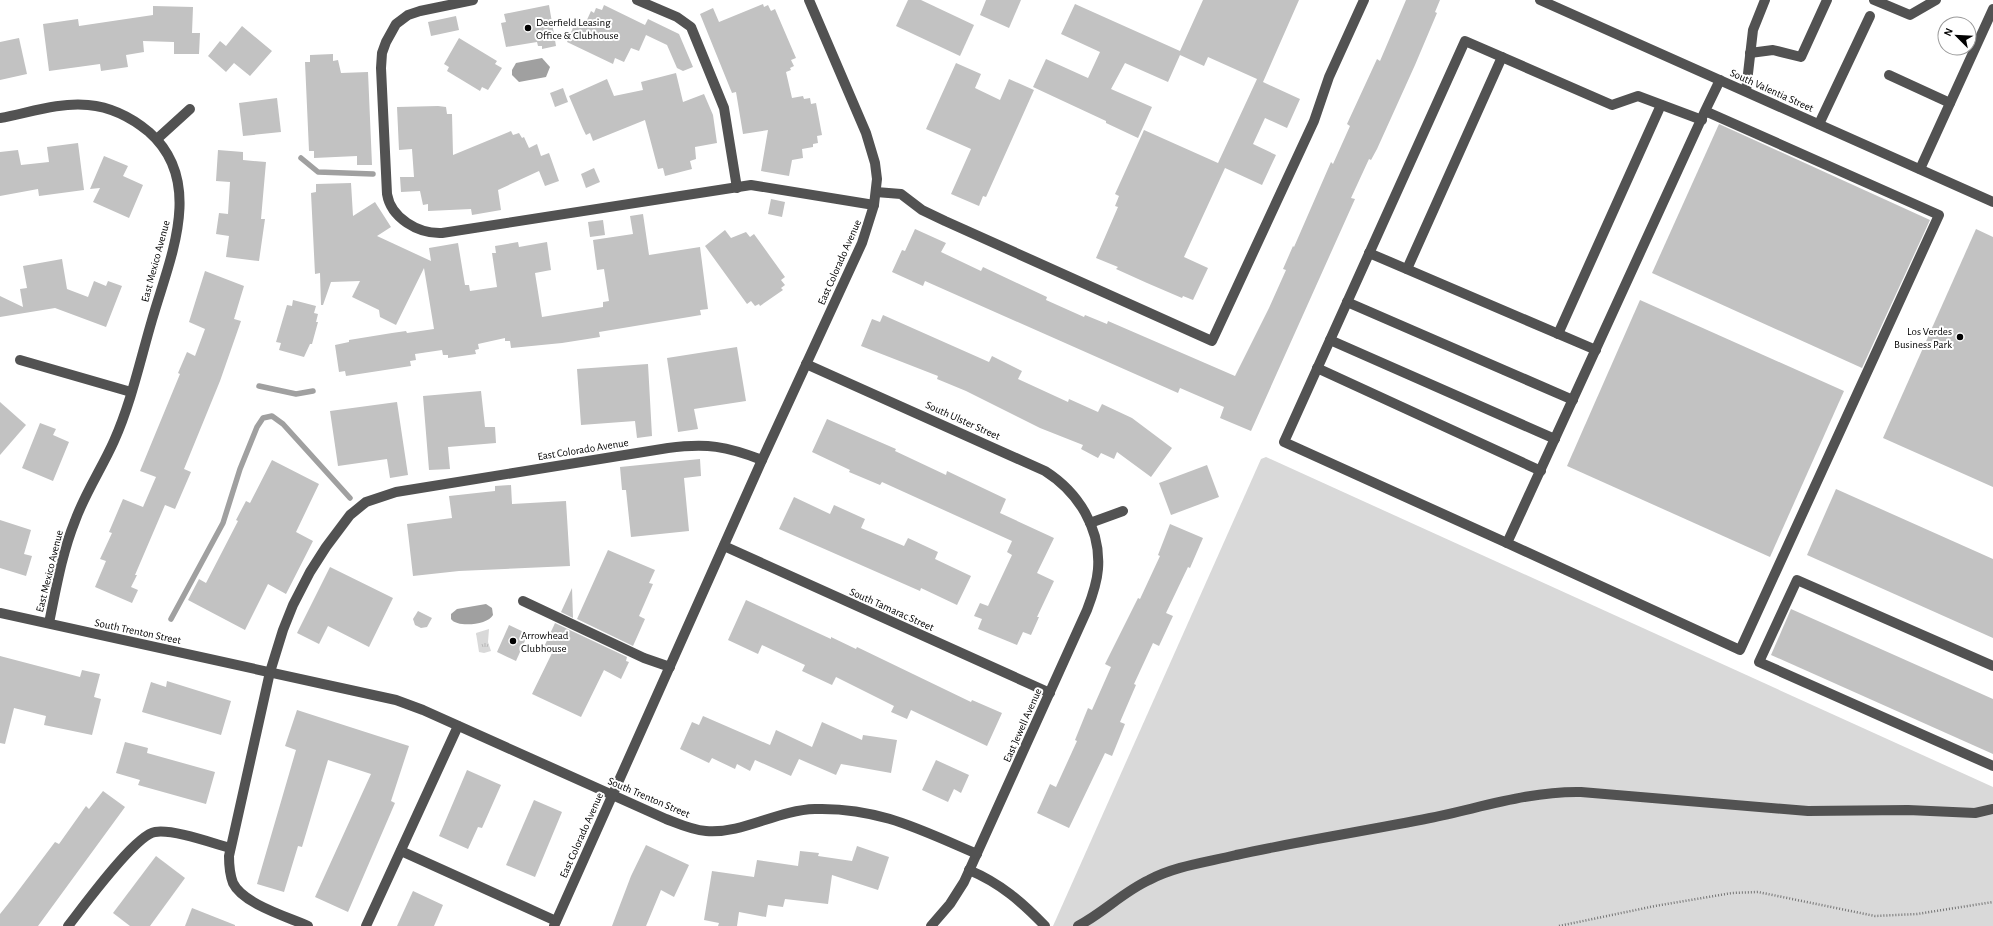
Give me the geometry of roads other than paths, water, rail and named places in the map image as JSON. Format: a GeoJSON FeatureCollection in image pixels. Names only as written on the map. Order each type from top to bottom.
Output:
{"type":"FeatureCollection","features":[{"type":"Feature","properties":{"kind":"street"},"geometry":{"type":"LineString","coordinates":[[473,0],[420,11],[405,17],[393,29],[382,53],[381,75],[387,194],[393,211],[400,218],[425,231],[442,233],[751,185],[766,186],[874,206]]}},
{"type":"Feature","properties":{"kind":"street"},"geometry":{"type":"LineString","coordinates":[[637,0],[677,17],[691,27],[724,108],[737,188]]}},
{"type":"Feature","properties":{"kind":"street","name":"East Colorado Avenue"},"geometry":{"type":"LineString","coordinates":[[555,923],[762,460],[862,243],[874,206],[876,192],[876,170],[871,146],[809,0]]}},
{"type":"Feature","properties":{"kind":"street"},"geometry":{"type":"LineString","coordinates":[[876,192],[901,194],[926,212],[1212,341],[1311,128],[1330,77],[1364,0]]}},
{"type":"Feature","properties":{"kind":"street","name":"South Valentia Street"},"geometry":{"type":"LineString","coordinates":[[1540,0],[1993,202]]}},
{"type":"Feature","properties":{"kind":"street"},"geometry":{"type":"LineString","coordinates":[[1746,91],[1753,30],[1765,0]]}},
{"type":"Feature","properties":{"kind":"street"},"geometry":{"type":"LineString","coordinates":[[1750,53],[1774,50],[1801,57],[1827,0]]}},
{"type":"Feature","properties":{"kind":"street"},"geometry":{"type":"LineString","coordinates":[[1874,0],[1910,15],[1936,0]]}},
{"type":"Feature","properties":{"kind":"street"},"geometry":{"type":"LineString","coordinates":[[1920,169],[1993,9]]}},
{"type":"Feature","properties":{"kind":"street"},"geometry":{"type":"LineString","coordinates":[[1820,124],[1870,16]]}},
{"type":"Feature","properties":{"kind":"street"},"geometry":{"type":"LineString","coordinates":[[1465,41],[1502,57],[1612,105],[1638,96],[1661,105],[1704,115],[1939,215],[1740,650],[1284,442],[1465,41]]}},
{"type":"Feature","properties":{"kind":"street"},"geometry":{"type":"LineString","coordinates":[[1407,269],[1502,57]]}},
{"type":"Feature","properties":{"kind":"street"},"geometry":{"type":"LineString","coordinates":[[1889,75],[1950,103]]}},
{"type":"Feature","properties":{"kind":"street"},"geometry":{"type":"LineString","coordinates":[[1507,543],[1720,80]]}},
{"type":"Feature","properties":{"kind":"street","name":"East Mexico Avenue"},"geometry":{"type":"LineString","coordinates":[[0,118],[63,106],[86,105],[102,107],[118,112],[139,124],[157,139],[166,151],[178,178],[181,196],[180,215],[174,242],[131,392],[115,439],[85,497],[74,522],[67,543],[49,623]]}},
{"type":"Feature","properties":{"kind":"street"},"geometry":{"type":"LineString","coordinates":[[1558,334],[1661,105]]}},
{"type":"Feature","properties":{"kind":"street"},"geometry":{"type":"LineString","coordinates":[[157,139],[190,109]]}},
{"type":"Feature","properties":{"kind":"street"},"geometry":{"type":"LineString","coordinates":[[1369,253],[1596,350]]}},
{"type":"Feature","properties":{"kind":"street"},"geometry":{"type":"LineString","coordinates":[[1347,302],[1573,400]]}},
{"type":"Feature","properties":{"kind":"street"},"geometry":{"type":"LineString","coordinates":[[1330,340],[1555,439]]}},
{"type":"Feature","properties":{"kind":"street"},"geometry":{"type":"LineString","coordinates":[[20,360],[131,392]]}},
{"type":"Feature","properties":{"kind":"street","name":"South Ulster Street"},"geometry":{"type":"LineString","coordinates":[[806,364],[1045,471],[1074,495],[1090,523]]}},
{"type":"Feature","properties":{"kind":"street"},"geometry":{"type":"LineString","coordinates":[[1317,368],[1540,471]]}},
{"type":"Feature","properties":{"kind":"street","name":"East Colorado Avenue"},"geometry":{"type":"LineString","coordinates":[[270,672],[283,630],[299,592],[326,547],[350,515],[366,502],[389,494],[476,478],[622,454],[696,445],[726,448],[762,460]]}},
{"type":"Feature","properties":{"kind":"street"},"geometry":{"type":"LineString","coordinates":[[1090,523],[1123,511]]}},
{"type":"Feature","properties":{"kind":"street","name":"East Jewell Avenue"},"geometry":{"type":"LineString","coordinates":[[932,925],[958,893],[1087,610],[1096,583],[1098,554],[1090,523]]}},
{"type":"Feature","properties":{"kind":"street","name":"South Tamarac Street"},"geometry":{"type":"LineString","coordinates":[[724,546],[1050,693]]}},
{"type":"Feature","properties":{"kind":"street"},"geometry":{"type":"LineString","coordinates":[[1993,666],[1797,580],[1759,662],[1993,766]]}},
{"type":"Feature","properties":{"kind":"street"},"geometry":{"type":"LineString","coordinates":[[523,601],[644,658],[670,667]]}},
{"type":"Feature","properties":{"kind":"street","name":"South Trenton Street"},"geometry":{"type":"LineString","coordinates":[[0,613],[396,700],[677,823],[707,831],[724,831],[775,815],[801,810],[828,809],[857,811],[902,822],[977,854]]}},
{"type":"Feature","properties":{"kind":"street"},"geometry":{"type":"LineString","coordinates":[[270,672],[230,848],[229,862],[231,877],[234,884],[242,894],[252,901],[308,926]]}},
{"type":"Feature","properties":{"kind":"street"},"geometry":{"type":"LineString","coordinates":[[366,926],[458,726]]}},
{"type":"Feature","properties":{"kind":"street"},"geometry":{"type":"LineString","coordinates":[[1078,926],[1149,879],[1171,872],[1314,838],[1429,818],[1544,793],[1581,792],[1808,811],[1908,810],[1969,813],[1993,809]]}},
{"type":"Feature","properties":{"kind":"street"},"geometry":{"type":"LineString","coordinates":[[68,926],[130,851],[150,833],[162,832],[176,834],[230,848]]}},
{"type":"Feature","properties":{"kind":"street"},"geometry":{"type":"LineString","coordinates":[[401,852],[555,923]]}},
{"type":"Feature","properties":{"kind":"street"},"geometry":{"type":"LineString","coordinates":[[969,870],[993,881],[1007,891],[1044,926]]}},
{"type":"Feature","properties":{"kind":"waterway"},"geometry":{"type":"LineString","coordinates":[[301,158],[318,172],[373,174]]}},
{"type":"Feature","properties":{"kind":"waterway"},"geometry":{"type":"LineString","coordinates":[[259,386],[296,394],[313,391]]}},
{"type":"Feature","properties":{"kind":"waterway"},"geometry":{"type":"LineString","coordinates":[[171,619],[223,523],[240,469],[257,427],[263,418],[272,416],[283,424],[350,498]]}},
{"type":"Feature","properties":{"kind":"place","name":"Deerfield Leasing Office & Clubhouse"},"geometry":{"type":"Point","coordinates":[528,28]}},
{"type":"Feature","properties":{"kind":"place","name":"Los Verdes Business Park"},"geometry":{"type":"Point","coordinates":[1960,337]}},
{"type":"Feature","properties":{"kind":"place","name":"Arrowhead Clubhouse"},"geometry":{"type":"Point","coordinates":[513,641]}}]}
